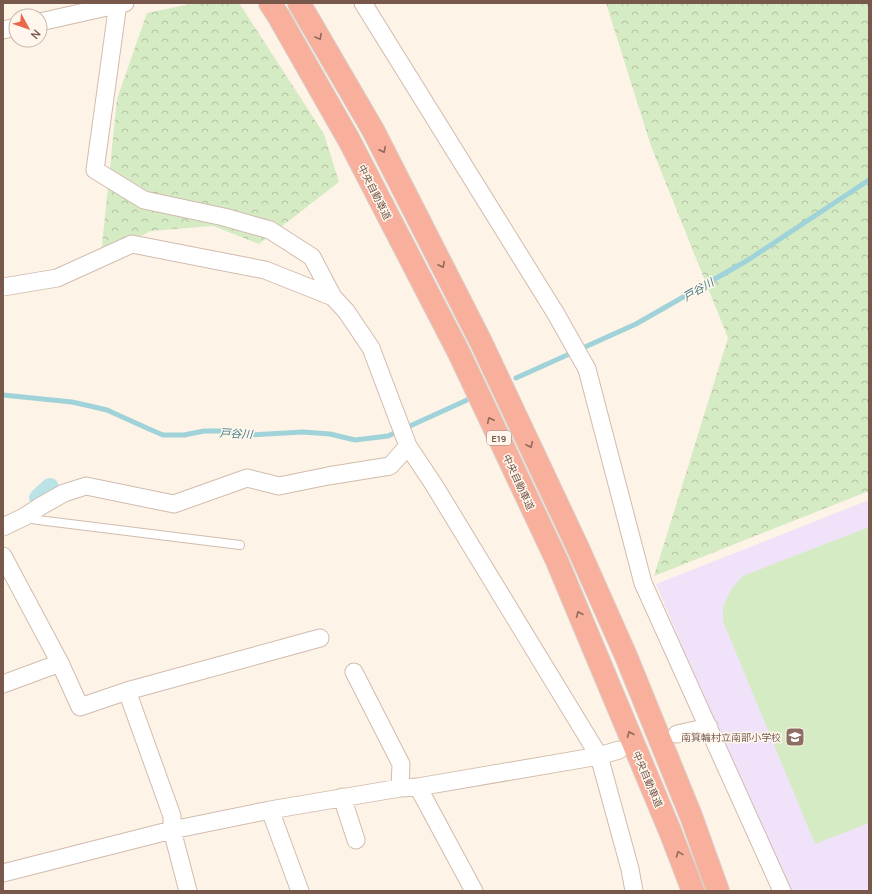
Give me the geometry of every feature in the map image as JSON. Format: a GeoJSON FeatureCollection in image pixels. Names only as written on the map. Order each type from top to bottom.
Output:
{"type":"FeatureCollection","features":[{"type":"Feature","properties":{"kind":"highway","name":"中央自動車道"},"geometry":{"type":"LineString","coordinates":[[270,3],[348,140],[459,353],[556,561],[670,831],[693,891]]}},
{"type":"Feature","properties":{"kind":"highway","name":"E19"},"geometry":{"type":"LineString","coordinates":[[299,3],[373,130],[491,363],[578,548],[626,656],[691,816],[718,891]]}},
{"type":"Feature","properties":{"kind":"street"},"geometry":{"type":"LineString","coordinates":[[48,20],[121,3],[95,170],[144,200],[224,217],[270,230],[312,257],[333,297],[346,311],[371,348],[407,443],[599,756],[630,868],[634,891]]}},
{"type":"Feature","properties":{"kind":"street"},"geometry":{"type":"LineString","coordinates":[[363,3],[556,314],[587,369],[643,583],[782,891]]}},
{"type":"Feature","properties":{"kind":"street"},"geometry":{"type":"LineString","coordinates":[[3,287],[57,278],[132,244],[265,270],[333,297]]}},
{"type":"Feature","properties":{"kind":"street"},"geometry":{"type":"LineString","coordinates":[[3,527],[24,517],[40,506],[64,493],[86,486],[174,504],[247,478],[279,486],[390,466],[407,443]]}},
{"type":"Feature","properties":{"kind":"street"},"geometry":{"type":"LineString","coordinates":[[3,556],[60,663],[80,707],[127,691],[320,638]]}},
{"type":"Feature","properties":{"kind":"street"},"geometry":{"type":"LineString","coordinates":[[3,684],[60,663]]}},
{"type":"Feature","properties":{"kind":"street"},"geometry":{"type":"LineString","coordinates":[[354,672],[401,764],[400,788]]}},
{"type":"Feature","properties":{"kind":"street"},"geometry":{"type":"LineString","coordinates":[[127,691],[172,816],[172,830],[188,891]]}},
{"type":"Feature","properties":{"kind":"street"},"geometry":{"type":"LineString","coordinates":[[677,734],[709,727]]}},
{"type":"Feature","properties":{"kind":"street"},"geometry":{"type":"LineString","coordinates":[[3,873],[172,830],[270,810],[342,797],[400,788],[418,787],[599,756],[620,750]]}},
{"type":"Feature","properties":{"kind":"street"},"geometry":{"type":"LineString","coordinates":[[418,787],[474,891]]}},
{"type":"Feature","properties":{"kind":"street"},"geometry":{"type":"LineString","coordinates":[[342,797],[356,840]]}},
{"type":"Feature","properties":{"kind":"street"},"geometry":{"type":"LineString","coordinates":[[270,810],[300,891]]}},
{"type":"Feature","properties":{"kind":"lane"},"geometry":{"type":"LineString","coordinates":[[24,517],[240,545]]}},
{"type":"Feature","properties":{"kind":"shaded area","name":"南箕輪村立南部小学校"},"geometry":{"type":"Polygon","coordinates":[[[869,500],[869,891],[785,891],[656,584],[869,500]]]}},
{"type":"Feature","properties":{"kind":"green space"},"geometry":{"type":"Polygon","coordinates":[[[196,3],[239,3],[324,134],[339,182],[259,244],[213,226],[151,231],[101,255],[117,99],[147,13],[196,3]]]}},
{"type":"Feature","properties":{"kind":"green space"},"geometry":{"type":"Polygon","coordinates":[[[606,3],[869,3],[869,491],[654,576],[728,338],[651,146],[606,3]]]}},
{"type":"Feature","properties":{"kind":"green space"},"geometry":{"type":"Polygon","coordinates":[[[869,527],[869,823],[815,844],[723,621],[723,607],[732,588],[743,576],[869,527]]]}},
{"type":"Feature","properties":{"kind":"waterway","name":"戸谷川"},"geometry":{"type":"LineString","coordinates":[[516,378],[636,324],[748,260],[869,180]]}},
{"type":"Feature","properties":{"kind":"waterway","name":"戸谷川"},"geometry":{"type":"LineString","coordinates":[[3,395],[72,402],[107,410],[163,435],[184,435],[204,431],[224,431],[248,435],[303,432],[330,434],[355,440],[388,436],[467,400]]}},
{"type":"Feature","properties":{"kind":"waterway"},"geometry":{"type":"LineString","coordinates":[[38,498],[50,487]]}},
{"type":"Feature","properties":{"kind":"place","name":"南箕輪村立南部小学校"},"geometry":{"type":"Point","coordinates":[795,737]}}]}
